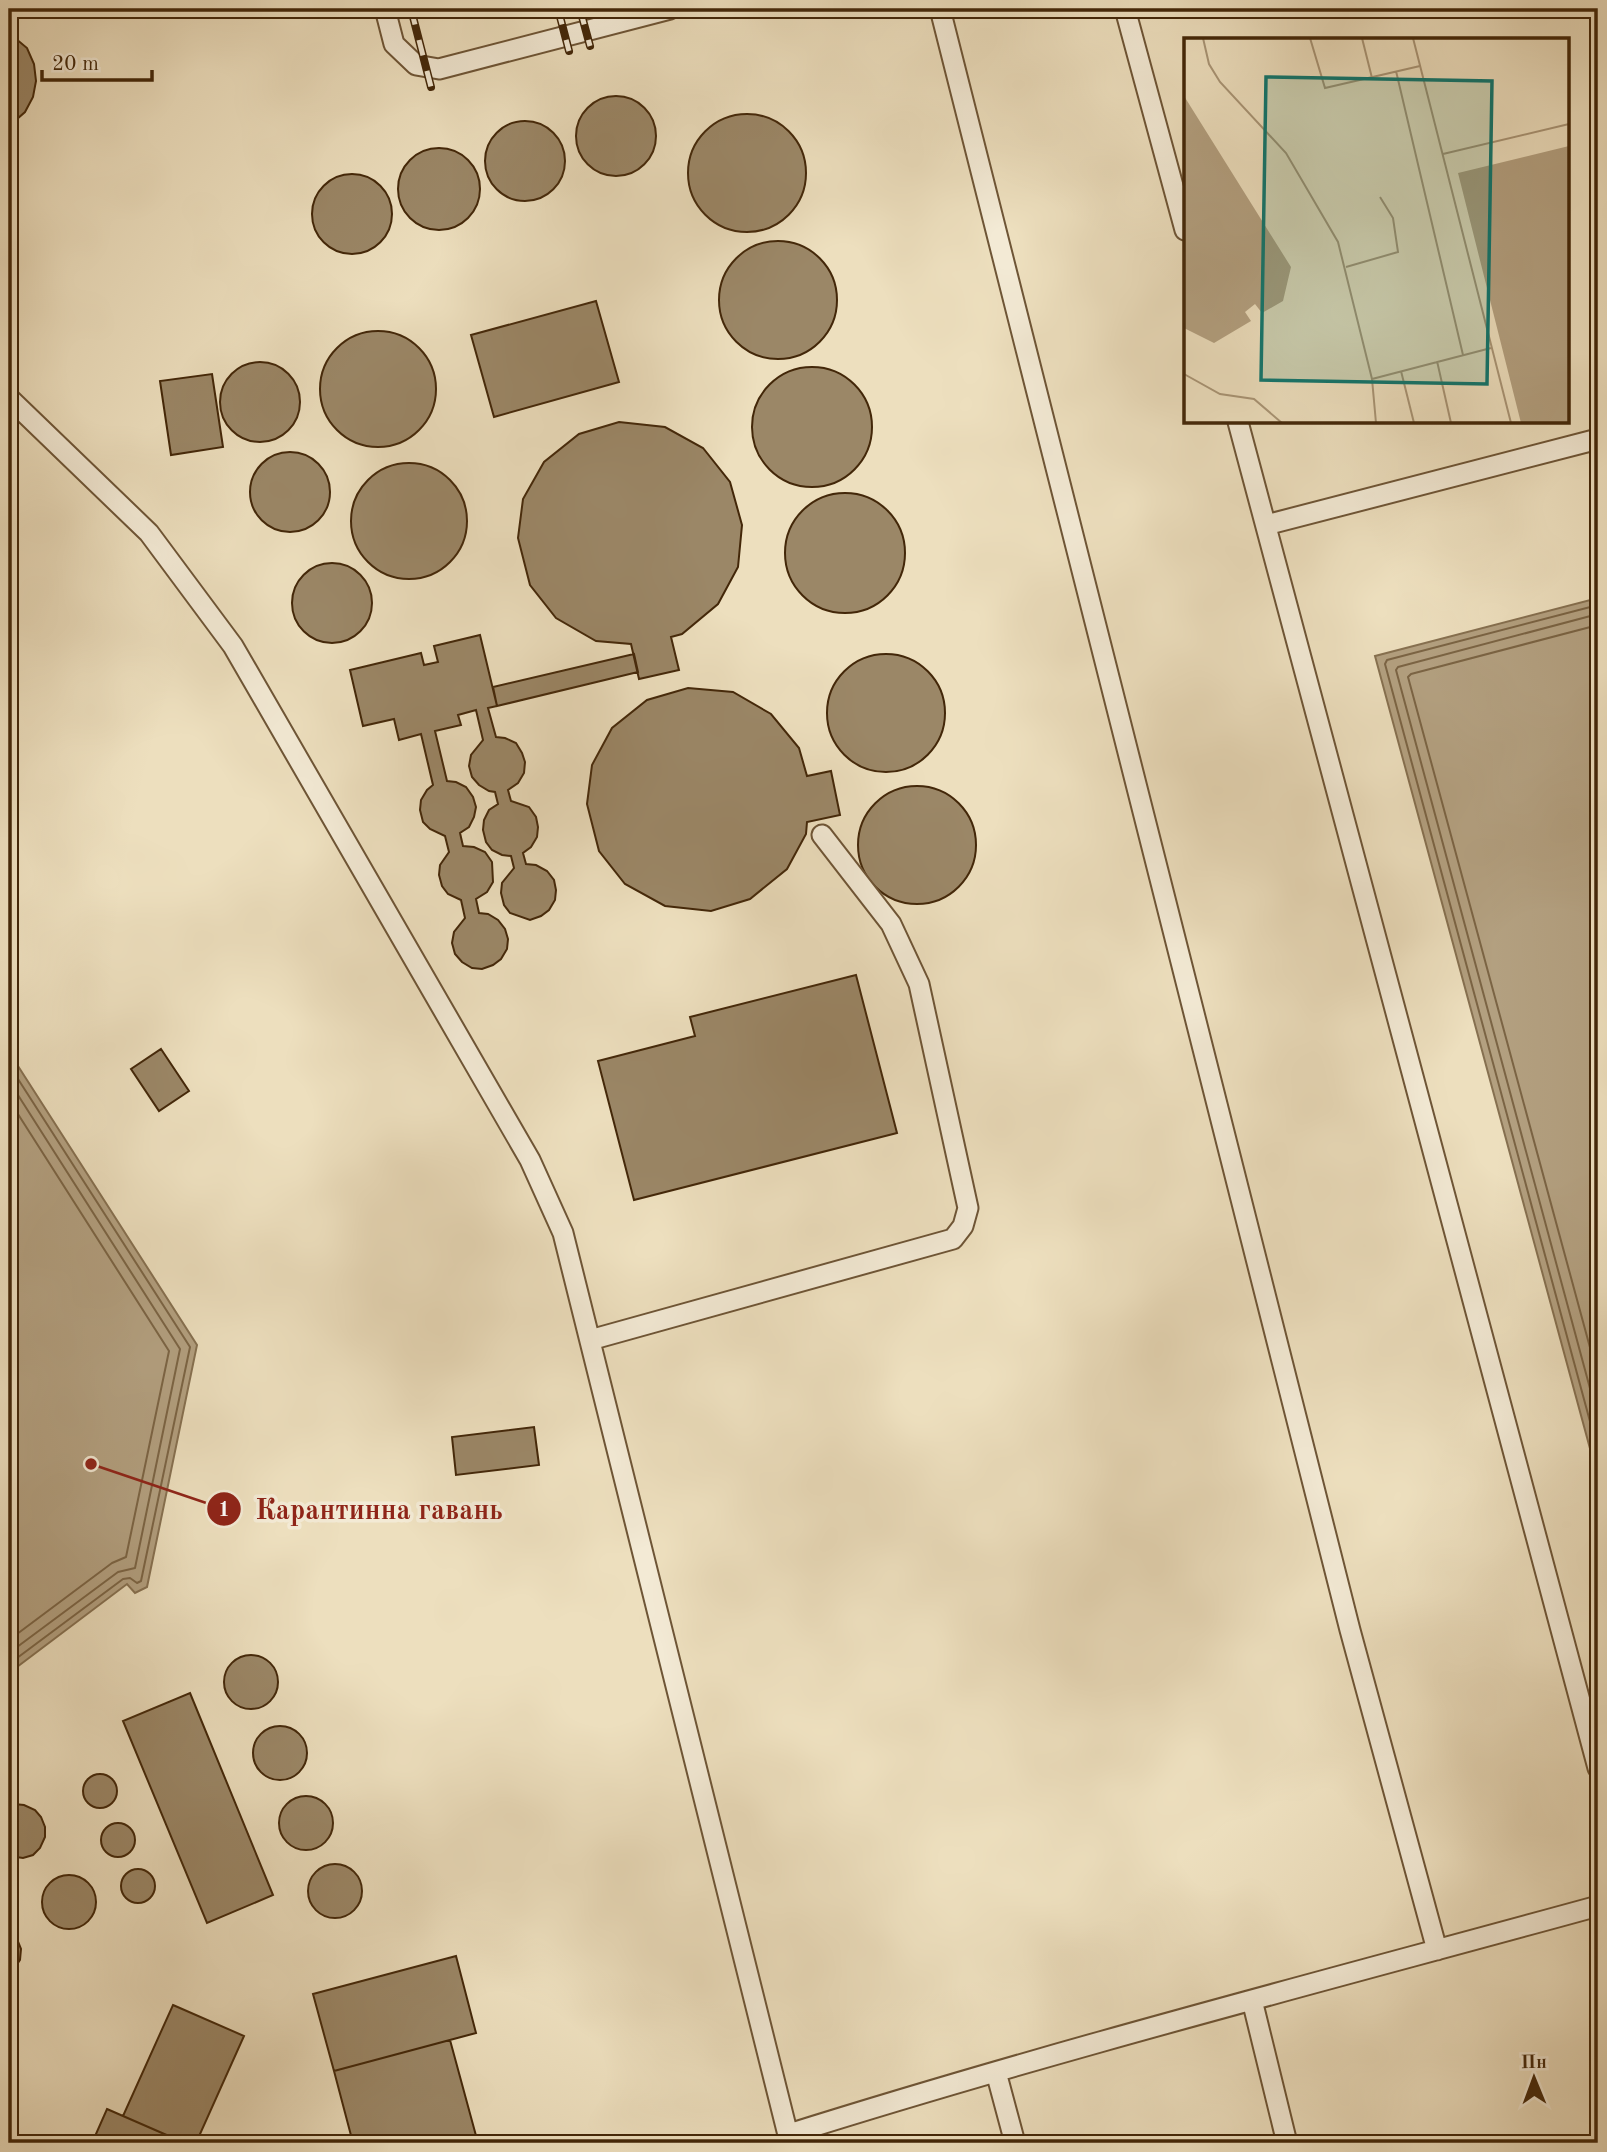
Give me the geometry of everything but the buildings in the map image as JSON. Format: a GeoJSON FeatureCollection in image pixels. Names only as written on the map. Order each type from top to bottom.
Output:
{"type":"FeatureCollection","features":[{"type":"Feature","properties":{"kind":"lane"},"geometry":{"type":"LineString","coordinates":[[385,9],[394,44],[416,65],[439,69],[670,9]]}},
{"type":"Feature","properties":{"kind":"lane"},"geometry":{"type":"LineString","coordinates":[[940,9],[1350,1630],[1437,1950]]}},
{"type":"Feature","properties":{"kind":"lane"},"geometry":{"type":"LineString","coordinates":[[1125,9],[1184,226]]}},
{"type":"Feature","properties":{"kind":"lane"},"geometry":{"type":"LineString","coordinates":[[9,398],[149,533],[233,646],[530,1160],[563,1233],[789,2139],[996,2072],[1598,1906]]}},
{"type":"Feature","properties":{"kind":"lane"},"geometry":{"type":"LineString","coordinates":[[1239,424],[1598,1768]]}},
{"type":"Feature","properties":{"kind":"lane"},"geometry":{"type":"LineString","coordinates":[[1266,525],[1598,439]]}},
{"type":"Feature","properties":{"kind":"lane"},"geometry":{"type":"LineString","coordinates":[[590,1340],[953,1240],[963,1226],[968,1208],[919,984],[891,924],[821,835]]}},
{"type":"Feature","properties":{"kind":"lane"},"geometry":{"type":"LineString","coordinates":[[1252,2000],[1287,2143]]}},
{"type":"Feature","properties":{"kind":"lane"},"geometry":{"type":"LineString","coordinates":[[996,2072],[1015,2143]]}},
{"type":"Feature","properties":{"kind":"water"},"geometry":{"type":"Polygon","coordinates":[[[1598,598],[1598,1478],[1375,656],[1598,598]]]}},
{"type":"Feature","properties":{"kind":"water"},"geometry":{"type":"Polygon","coordinates":[[[9,1052],[197,1345],[147,1587],[135,1593],[127,1584],[9,1673],[9,1052]]]}},
{"type":"Feature","properties":{"kind":"railway"},"geometry":{"type":"LineString","coordinates":[[411,9],[431,87]]}},
{"type":"Feature","properties":{"kind":"railway"},"geometry":{"type":"LineString","coordinates":[[558,9],[569,51]]}},
{"type":"Feature","properties":{"kind":"railway"},"geometry":{"type":"LineString","coordinates":[[580,9],[590,46]]}},
{"type":"Feature","properties":{"kind":"place","name":"Карантинна гавань"},"geometry":{"type":"Point","coordinates":[91,1464]}}]}
